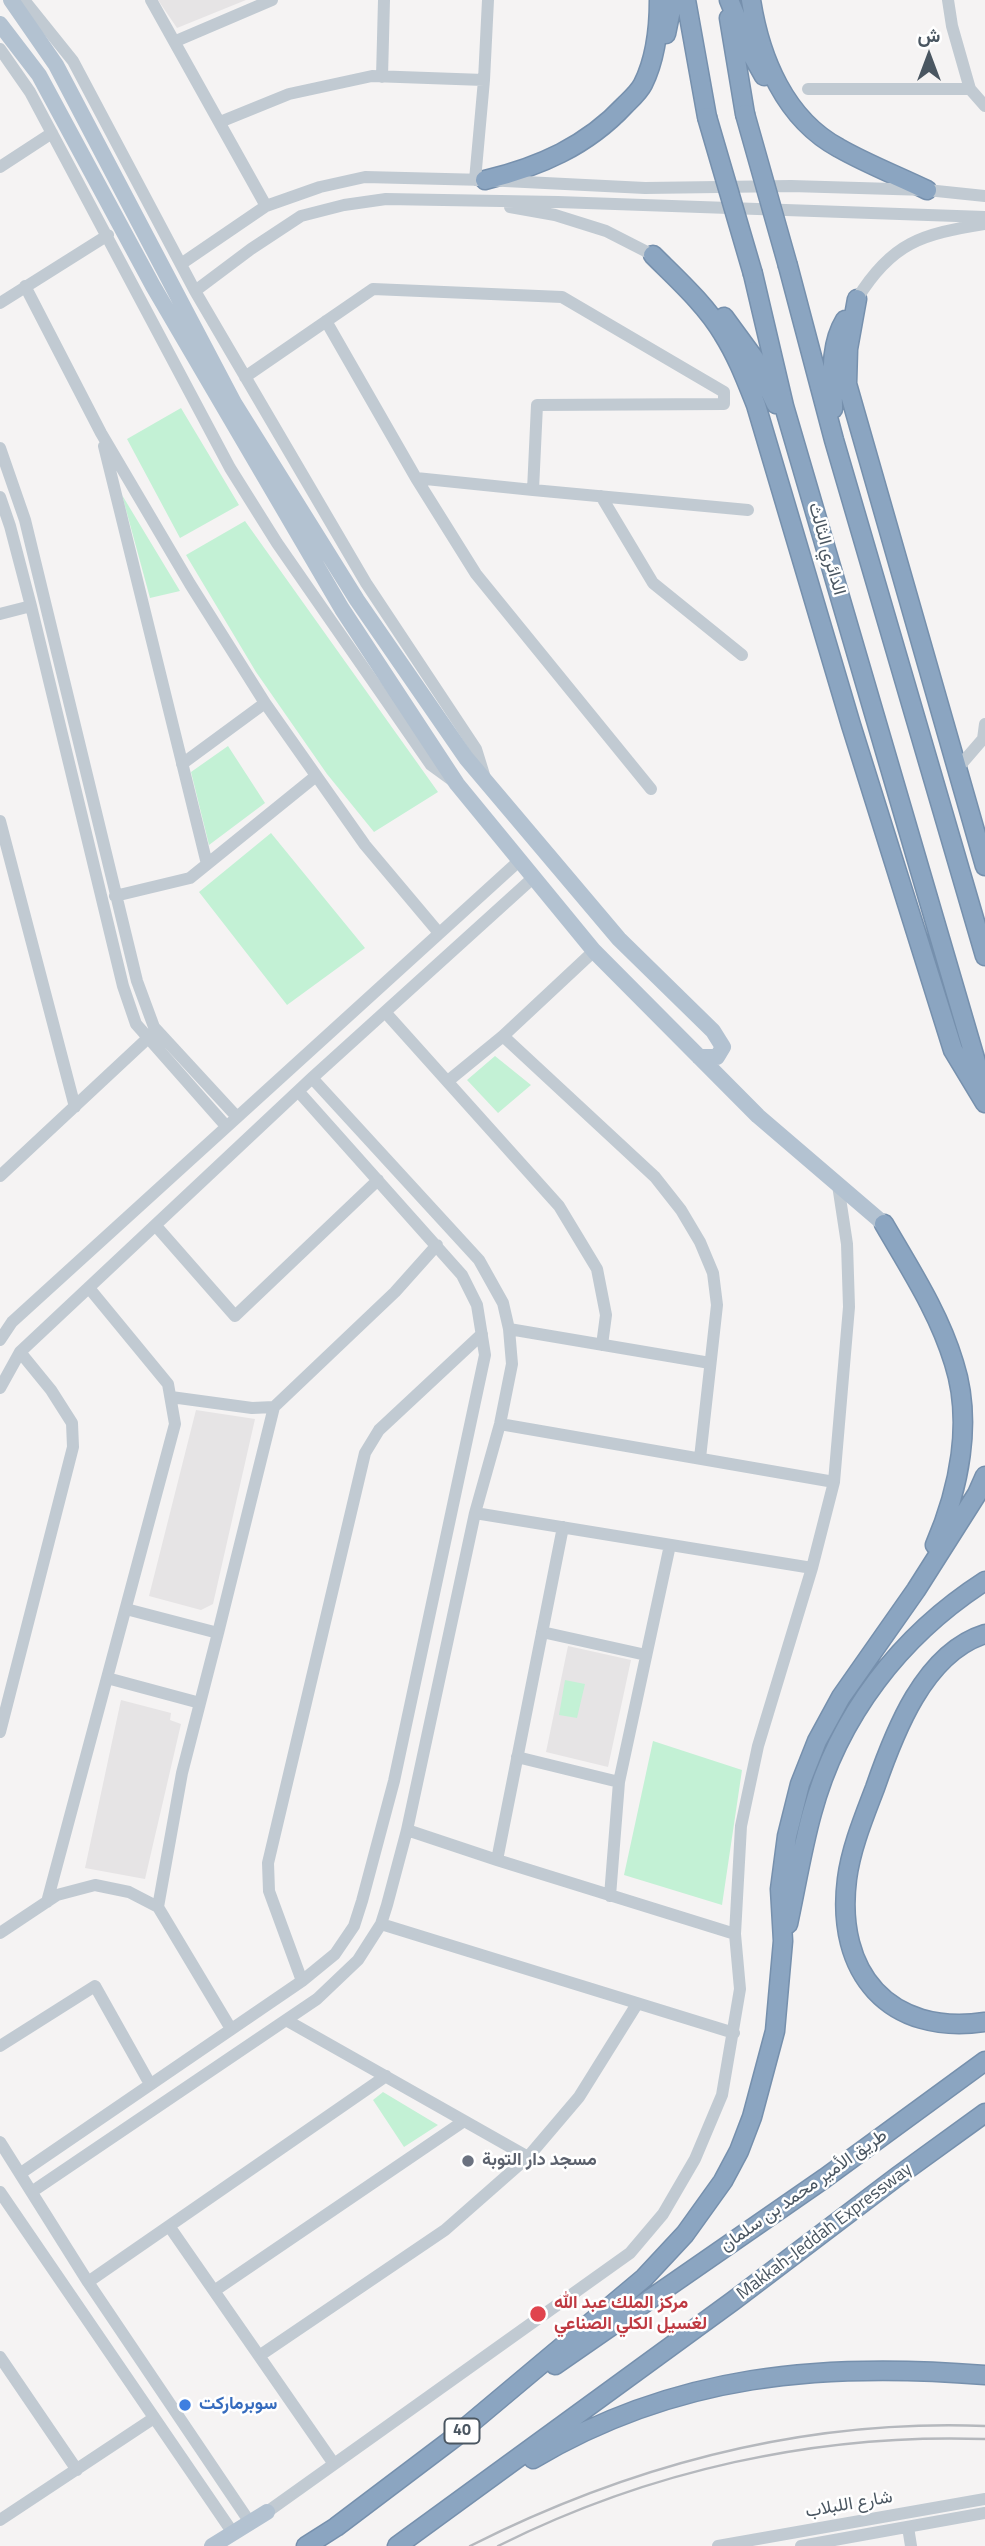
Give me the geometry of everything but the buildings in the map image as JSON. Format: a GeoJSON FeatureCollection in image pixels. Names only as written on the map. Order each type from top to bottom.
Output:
{"type":"FeatureCollection","features":[{"type":"Feature","properties":{"kind":"highway"},"geometry":{"type":"LineString","coordinates":[[643,86],[655,44],[659,0]]}},
{"type":"Feature","properties":{"kind":"highway"},"geometry":{"type":"LineString","coordinates":[[480,180],[524,171],[575,147],[615,115],[643,86],[660,56],[673,0]]}},
{"type":"Feature","properties":{"kind":"highway","name":"الدائري الثالث"},"geometry":{"type":"LineString","coordinates":[[686,0],[707,117],[753,274],[793,438],[985,1094]]}},
{"type":"Feature","properties":{"kind":"highway"},"geometry":{"type":"LineString","coordinates":[[727,0],[745,114],[834,440],[985,956]]}},
{"type":"Feature","properties":{"kind":"highway"},"geometry":{"type":"LineString","coordinates":[[727,0],[767,82],[797,116],[837,147],[927,190]]}},
{"type":"Feature","properties":{"kind":"highway"},"geometry":{"type":"LineString","coordinates":[[751,0],[756,31],[772,74],[797,116]]}},
{"type":"Feature","properties":{"kind":"highway"},"geometry":{"type":"LineString","coordinates":[[653,255],[690,281],[727,320],[754,358],[793,438]]}},
{"type":"Feature","properties":{"kind":"highway"},"geometry":{"type":"LineString","coordinates":[[653,255],[684,286],[722,332],[741,367],[756,404],[851,725],[953,1050],[985,1103]]}},
{"type":"Feature","properties":{"kind":"highway"},"geometry":{"type":"LineString","coordinates":[[834,440],[832,361],[841,327],[858,299]]}},
{"type":"Feature","properties":{"kind":"highway"},"geometry":{"type":"LineString","coordinates":[[858,299],[848,349],[848,384],[985,866]]}},
{"type":"Feature","properties":{"kind":"highway"},"geometry":{"type":"LineString","coordinates":[[849,625],[851,725]]}},
{"type":"Feature","properties":{"kind":"highway"},"geometry":{"type":"LineString","coordinates":[[884,1224],[941,1328],[955,1365],[961,1405],[963,1446],[955,1490],[916,1590]]}},
{"type":"Feature","properties":{"kind":"highway"},"geometry":{"type":"LineString","coordinates":[[783,1941],[780,1889],[787,1836],[800,1784],[817,1741],[841,1697],[916,1590],[977,1494],[985,1476]]}},
{"type":"Feature","properties":{"kind":"highway"},"geometry":{"type":"LineString","coordinates":[[459,2433],[644,2278],[685,2234],[723,2181],[739,2151],[765,2072],[775,2031],[783,1941],[812,1813],[839,1743],[872,1685],[898,1654],[937,1616],[985,1581]]}},
{"type":"Feature","properties":{"kind":"highway"},"geometry":{"type":"LineString","coordinates":[[985,1633],[974,1637],[945,1657],[920,1688],[894,1735],[858,1836],[847,1878],[846,1917],[853,1952],[867,1982],[892,2006],[926,2022],[960,2026],[985,2022]]}},
{"type":"Feature","properties":{"kind":"highway","name":"طريق الأمير محمد بن سلمان"},"geometry":{"type":"LineString","coordinates":[[459,2433],[620,2318],[825,2178],[985,2061]]}},
{"type":"Feature","properties":{"kind":"highway","name":"Makkah-Jeddah Expressway"},"geometry":{"type":"LineString","coordinates":[[405,2541],[985,2113]]}},
{"type":"Feature","properties":{"kind":"highway"},"geometry":{"type":"LineString","coordinates":[[919,2370],[985,2384]]}},
{"type":"Feature","properties":{"kind":"highway"},"geometry":{"type":"LineString","coordinates":[[405,2541],[568,2438],[637,2408],[710,2387],[837,2371],[919,2370],[985,2375]]}},
{"type":"Feature","properties":{"kind":"highway","name":"40"},"geometry":{"type":"LineString","coordinates":[[306,2546],[336,2527],[459,2433]]}},
{"type":"Feature","properties":{"kind":"main road"},"geometry":{"type":"LineString","coordinates":[[11,0],[56,65],[234,403],[358,600],[466,758],[618,939],[713,1031],[723,1047],[717,1057],[699,1058]]}},
{"type":"Feature","properties":{"kind":"main road"},"geometry":{"type":"LineString","coordinates":[[0,24],[39,75],[153,286],[342,609],[457,783],[594,951],[758,1116],[884,1224]]}},
{"type":"Feature","properties":{"kind":"main road"},"geometry":{"type":"LineString","coordinates":[[212,2546],[267,2512]]}},
{"type":"Feature","properties":{"kind":"street"},"geometry":{"type":"LineString","coordinates":[[24,0],[73,61],[195,291],[366,583],[476,749],[486,782]]}},
{"type":"Feature","properties":{"kind":"street"},"geometry":{"type":"LineString","coordinates":[[151,0],[266,206]]}},
{"type":"Feature","properties":{"kind":"street"},"geometry":{"type":"LineString","coordinates":[[176,41],[272,0]]}},
{"type":"Feature","properties":{"kind":"street"},"geometry":{"type":"LineString","coordinates":[[382,77],[384,0]]}},
{"type":"Feature","properties":{"kind":"street"},"geometry":{"type":"LineString","coordinates":[[480,180],[488,0]]}},
{"type":"Feature","properties":{"kind":"street"},"geometry":{"type":"LineString","coordinates":[[948,0],[952,26],[970,89],[985,106]]}},
{"type":"Feature","properties":{"kind":"street"},"geometry":{"type":"LineString","coordinates":[[0,49],[30,92],[230,468],[277,542],[431,765],[457,783]]}},
{"type":"Feature","properties":{"kind":"street"},"geometry":{"type":"LineString","coordinates":[[220,122],[289,94],[372,76],[484,80]]}},
{"type":"Feature","properties":{"kind":"street"},"geometry":{"type":"LineString","coordinates":[[808,89],[970,89]]}},
{"type":"Feature","properties":{"kind":"street"},"geometry":{"type":"LineString","coordinates":[[0,167],[52,134]]}},
{"type":"Feature","properties":{"kind":"street"},"geometry":{"type":"LineString","coordinates":[[181,264],[266,206],[320,187],[365,177],[645,188],[791,186],[927,190],[985,196]]}},
{"type":"Feature","properties":{"kind":"street"},"geometry":{"type":"LineString","coordinates":[[195,291],[301,216],[386,198],[985,217]]}},
{"type":"Feature","properties":{"kind":"street"},"geometry":{"type":"LineString","coordinates":[[471,200],[568,219],[606,231],[653,255]]}},
{"type":"Feature","properties":{"kind":"street"},"geometry":{"type":"LineString","coordinates":[[858,299],[872,275],[891,255],[941,231],[985,225]]}},
{"type":"Feature","properties":{"kind":"street"},"geometry":{"type":"LineString","coordinates":[[0,303],[108,235]]}},
{"type":"Feature","properties":{"kind":"street"},"geometry":{"type":"LineString","coordinates":[[25,286],[101,433],[190,584],[265,703],[365,845],[439,933]]}},
{"type":"Feature","properties":{"kind":"street"},"geometry":{"type":"LineString","coordinates":[[245,377],[373,289],[562,297],[724,392],[724,404],[537,405],[533,490]]}},
{"type":"Feature","properties":{"kind":"street"},"geometry":{"type":"LineString","coordinates":[[326,321],[416,478],[476,574],[651,789]]}},
{"type":"Feature","properties":{"kind":"street"},"geometry":{"type":"LineString","coordinates":[[101,433],[207,864]]}},
{"type":"Feature","properties":{"kind":"street"},"geometry":{"type":"LineString","coordinates":[[0,448],[25,520],[137,981],[154,1027],[237,1117]]}},
{"type":"Feature","properties":{"kind":"street"},"geometry":{"type":"LineString","coordinates":[[416,478],[748,510]]}},
{"type":"Feature","properties":{"kind":"street"},"geometry":{"type":"LineString","coordinates":[[601,496],[653,583],[742,655]]}},
{"type":"Feature","properties":{"kind":"street"},"geometry":{"type":"LineString","coordinates":[[0,497],[5,528],[31,607],[123,986],[136,1024],[226,1126]]}},
{"type":"Feature","properties":{"kind":"street"},"geometry":{"type":"LineString","coordinates":[[0,614],[31,607]]}},
{"type":"Feature","properties":{"kind":"street"},"geometry":{"type":"LineString","coordinates":[[182,764],[265,703]]}},
{"type":"Feature","properties":{"kind":"street"},"geometry":{"type":"LineString","coordinates":[[957,769],[982,745],[985,724]]}},
{"type":"Feature","properties":{"kind":"street"},"geometry":{"type":"LineString","coordinates":[[115,896],[190,878],[316,776]]}},
{"type":"Feature","properties":{"kind":"street"},"geometry":{"type":"LineString","coordinates":[[0,821],[75,1107]]}},
{"type":"Feature","properties":{"kind":"street"},"geometry":{"type":"LineString","coordinates":[[0,1340],[12,1322],[520,860]]}},
{"type":"Feature","properties":{"kind":"street"},"geometry":{"type":"LineString","coordinates":[[0,1388],[20,1352],[312,1078],[534,877]]}},
{"type":"Feature","properties":{"kind":"street"},"geometry":{"type":"LineString","coordinates":[[448,1081],[503,1036],[594,951]]}},
{"type":"Feature","properties":{"kind":"street"},"geometry":{"type":"LineString","coordinates":[[385,1012],[559,1206],[597,1269],[607,1315],[602,1345]]}},
{"type":"Feature","properties":{"kind":"street"},"geometry":{"type":"LineString","coordinates":[[503,1036],[655,1177],[681,1210],[700,1242],[713,1273],[717,1305],[700,1458]]}},
{"type":"Feature","properties":{"kind":"street"},"geometry":{"type":"LineString","coordinates":[[0,1176],[148,1038]]}},
{"type":"Feature","properties":{"kind":"street"},"geometry":{"type":"LineString","coordinates":[[33,2191],[317,1999],[358,1960],[381,1924],[407,1830],[475,1513],[500,1424],[512,1364],[509,1329],[503,1303],[479,1260],[312,1078]]}},
{"type":"Feature","properties":{"kind":"street"},"geometry":{"type":"LineString","coordinates":[[21,2173],[302,1981],[335,1954],[354,1926],[394,1782],[485,1355],[477,1306],[462,1275],[298,1091]]}},
{"type":"Feature","properties":{"kind":"street"},"geometry":{"type":"LineString","coordinates":[[156,1226],[235,1316],[378,1180]]}},
{"type":"Feature","properties":{"kind":"street"},"geometry":{"type":"LineString","coordinates":[[267,2512],[630,2253],[663,2214],[695,2159],[722,2095],[734,2033],[740,1989],[735,1934],[741,1826],[758,1746],[812,1568],[834,1482],[849,1307],[847,1244],[838,1185]]}},
{"type":"Feature","properties":{"kind":"street"},"geometry":{"type":"LineString","coordinates":[[158,1906],[182,1773],[274,1407],[395,1292],[437,1245]]}},
{"type":"Feature","properties":{"kind":"street"},"geometry":{"type":"LineString","coordinates":[[47,1902],[176,1423],[168,1384],[89,1288]]}},
{"type":"Feature","properties":{"kind":"street"},"geometry":{"type":"LineString","coordinates":[[509,1329],[710,1363]]}},
{"type":"Feature","properties":{"kind":"street"},"geometry":{"type":"LineString","coordinates":[[302,1981],[270,1891],[268,1863],[365,1453],[379,1430],[482,1334]]}},
{"type":"Feature","properties":{"kind":"street"},"geometry":{"type":"LineString","coordinates":[[0,1732],[74,1447],[72,1423],[51,1390],[20,1352]]}},
{"type":"Feature","properties":{"kind":"street"},"geometry":{"type":"LineString","coordinates":[[171,1398],[252,1408],[274,1407]]}},
{"type":"Feature","properties":{"kind":"street"},"geometry":{"type":"LineString","coordinates":[[500,1424],[834,1482]]}},
{"type":"Feature","properties":{"kind":"street"},"geometry":{"type":"LineString","coordinates":[[475,1513],[812,1568]]}},
{"type":"Feature","properties":{"kind":"street"},"geometry":{"type":"LineString","coordinates":[[497,1860],[563,1527]]}},
{"type":"Feature","properties":{"kind":"street"},"geometry":{"type":"LineString","coordinates":[[610,1896],[619,1782],[670,1545]]}},
{"type":"Feature","properties":{"kind":"street"},"geometry":{"type":"LineString","coordinates":[[125,1609],[218,1633]]}},
{"type":"Feature","properties":{"kind":"street"},"geometry":{"type":"LineString","coordinates":[[542,1632],[646,1655]]}},
{"type":"Feature","properties":{"kind":"street"},"geometry":{"type":"LineString","coordinates":[[107,1678],[200,1703]]}},
{"type":"Feature","properties":{"kind":"street"},"geometry":{"type":"LineString","coordinates":[[517,1757],[619,1782]]}},
{"type":"Feature","properties":{"kind":"street"},"geometry":{"type":"LineString","coordinates":[[407,1830],[735,1934]]}},
{"type":"Feature","properties":{"kind":"street"},"geometry":{"type":"LineString","coordinates":[[0,1933],[57,1895],[94,1885],[128,1892],[158,1906],[231,2029]]}},
{"type":"Feature","properties":{"kind":"street"},"geometry":{"type":"LineString","coordinates":[[381,1924],[734,2033]]}},
{"type":"Feature","properties":{"kind":"street"},"geometry":{"type":"LineString","coordinates":[[0,2046],[95,1986],[150,2084]]}},
{"type":"Feature","properties":{"kind":"street"},"geometry":{"type":"LineString","coordinates":[[259,2356],[445,2230],[528,2157],[579,2097],[637,2004]]}},
{"type":"Feature","properties":{"kind":"street"},"geometry":{"type":"LineString","coordinates":[[286,2020],[528,2157]]}},
{"type":"Feature","properties":{"kind":"street"},"geometry":{"type":"LineString","coordinates":[[88,2282],[386,2076]]}},
{"type":"Feature","properties":{"kind":"street"},"geometry":{"type":"LineString","coordinates":[[214,2291],[464,2121]]}},
{"type":"Feature","properties":{"kind":"street"},"geometry":{"type":"LineString","coordinates":[[0,2142],[88,2282],[249,2521]]}},
{"type":"Feature","properties":{"kind":"street"},"geometry":{"type":"LineString","coordinates":[[0,2192],[233,2533]]}},
{"type":"Feature","properties":{"kind":"street"},"geometry":{"type":"LineString","coordinates":[[169,2226],[334,2464]]}},
{"type":"Feature","properties":{"kind":"street"},"geometry":{"type":"LineString","coordinates":[[0,2357],[77,2470]]}},
{"type":"Feature","properties":{"kind":"street"},"geometry":{"type":"LineString","coordinates":[[0,2520],[154,2418]]}},
{"type":"Feature","properties":{"kind":"street","name":"شارع اللبلاب"},"geometry":{"type":"LineString","coordinates":[[718,2546],[985,2498]]}},
{"type":"Feature","properties":{"kind":"street","name":"شارع اللبلاب"},"geometry":{"type":"LineString","coordinates":[[801,2546],[985,2513]]}},
{"type":"Feature","properties":{"kind":"street"},"geometry":{"type":"LineString","coordinates":[[908,2527],[911,2546]]}},
{"type":"Feature","properties":{"kind":"shaded area"},"geometry":{"type":"Polygon","coordinates":[[[158,0],[246,0],[177,28],[158,0]]]}},
{"type":"Feature","properties":{"kind":"shaded area"},"geometry":{"type":"Polygon","coordinates":[[[196,1410],[255,1419],[213,1604],[201,1610],[149,1596],[196,1410]]]}},
{"type":"Feature","properties":{"kind":"shaded area"},"geometry":{"type":"Polygon","coordinates":[[[568,1646],[631,1660],[608,1767],[546,1752],[568,1646]]]}},
{"type":"Feature","properties":{"kind":"shaded area"},"geometry":{"type":"Polygon","coordinates":[[[121,1700],[171,1713],[170,1720],[181,1724],[145,1879],[85,1868],[121,1700]]]}},
{"type":"Feature","properties":{"kind":"green space"},"geometry":{"type":"Polygon","coordinates":[[[181,408],[239,505],[180,538],[127,439],[181,408]]]}},
{"type":"Feature","properties":{"kind":"green space"},"geometry":{"type":"Polygon","coordinates":[[[122,495],[180,591],[150,598],[122,495]]]}},
{"type":"Feature","properties":{"kind":"green space"},"geometry":{"type":"Polygon","coordinates":[[[245,521],[438,792],[374,832],[327,774],[256,672],[186,555],[245,521]]]}},
{"type":"Feature","properties":{"kind":"green space"},"geometry":{"type":"Polygon","coordinates":[[[228,746],[265,803],[209,845],[191,772],[228,746]]]}},
{"type":"Feature","properties":{"kind":"green space"},"geometry":{"type":"Polygon","coordinates":[[[271,833],[365,948],[287,1005],[199,892],[271,833]]]}},
{"type":"Feature","properties":{"kind":"green space"},"geometry":{"type":"Polygon","coordinates":[[[495,1056],[531,1085],[498,1113],[467,1080],[495,1056]]]}},
{"type":"Feature","properties":{"kind":"green space"},"geometry":{"type":"Polygon","coordinates":[[[565,1680],[585,1684],[577,1718],[559,1715],[565,1680]]]}},
{"type":"Feature","properties":{"kind":"green space"},"geometry":{"type":"Polygon","coordinates":[[[653,1741],[742,1770],[722,1905],[624,1875],[653,1741]]]}},
{"type":"Feature","properties":{"kind":"green space"},"geometry":{"type":"Polygon","coordinates":[[[383,2092],[438,2125],[404,2147],[373,2100],[383,2092]]]}},
{"type":"Feature","properties":{"kind":"railway"},"geometry":{"type":"LineString","coordinates":[[470,2546],[593,2492],[720,2453],[851,2430],[985,2426]]}},
{"type":"Feature","properties":{"kind":"railway"},"geometry":{"type":"LineString","coordinates":[[498,2546],[614,2497],[734,2462],[796,2450],[859,2443],[985,2439]]}},
{"type":"Feature","properties":{"kind":"place","name":"مسجد دار التوبة"},"geometry":{"type":"Point","coordinates":[468,2161]}},
{"type":"Feature","properties":{"kind":"place","name":"مركز الملك عبد الله لغسيل الكلي الصناعي"},"geometry":{"type":"Point","coordinates":[538,2314]}},
{"type":"Feature","properties":{"kind":"place","name":"سوبرماركت"},"geometry":{"type":"Point","coordinates":[185,2405]}}]}
